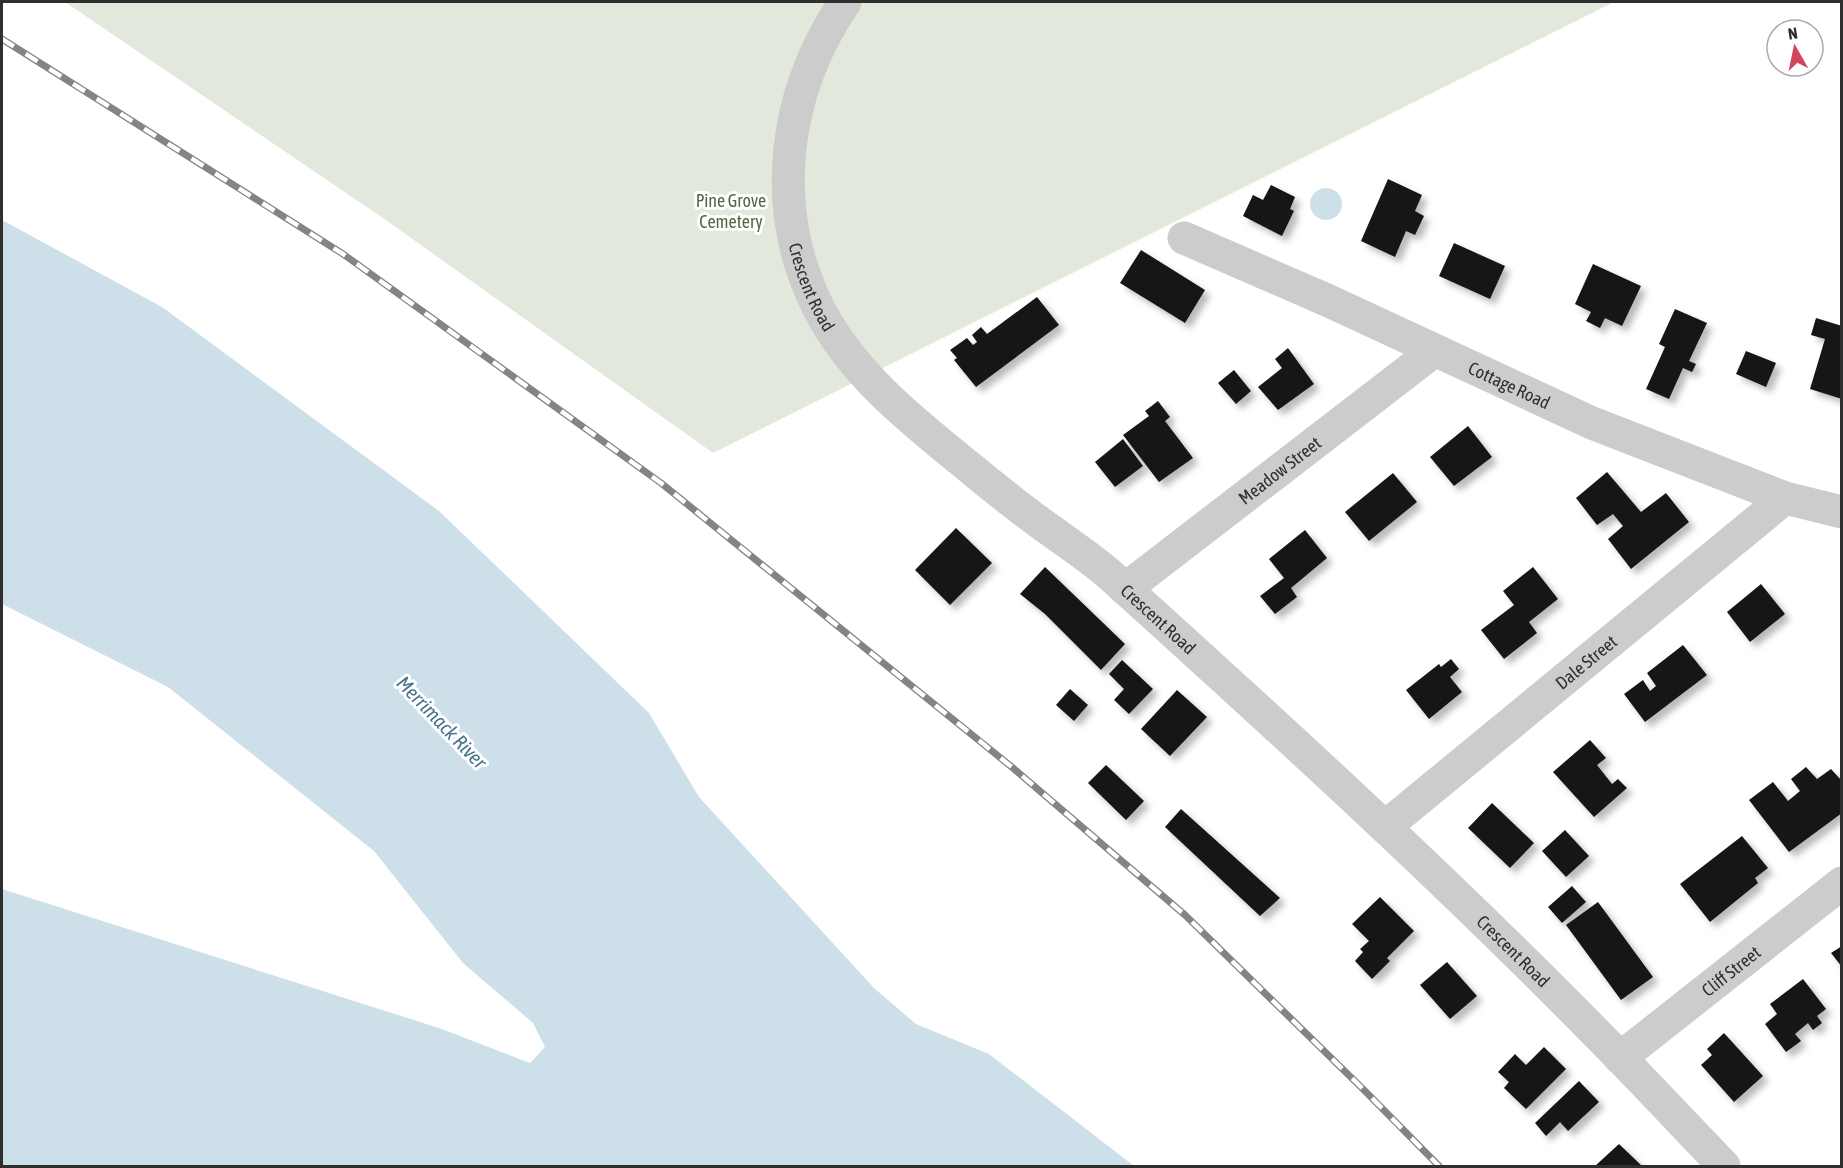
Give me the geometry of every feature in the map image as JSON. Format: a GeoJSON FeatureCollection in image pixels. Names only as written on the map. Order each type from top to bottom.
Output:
{"type":"FeatureCollection","features":[{"type":"Feature","properties":{"kind":"street","name":"Crescent Road"},"geometry":{"type":"LineString","coordinates":[[845,2],[825,33],[798,98],[791,133],[789,168],[792,220],[804,272],[817,305],[834,336],[855,365],[879,391],[934,438],[1018,506],[1105,570],[1385,827],[1593,1029],[1724,1167]]}},
{"type":"Feature","properties":{"kind":"street","name":"Cottage Road"},"geometry":{"type":"LineString","coordinates":[[1184,238],[1319,297],[1592,423],[1785,498],[1842,512]]}},
{"type":"Feature","properties":{"kind":"street","name":"Meadow Street"},"geometry":{"type":"LineString","coordinates":[[1125,589],[1434,351]]}},
{"type":"Feature","properties":{"kind":"street","name":"Dale Street"},"geometry":{"type":"LineString","coordinates":[[1385,827],[1785,498]]}},
{"type":"Feature","properties":{"kind":"street","name":"Cliff Street"},"geometry":{"type":"LineString","coordinates":[[1620,1058],[1842,883]]}},
{"type":"Feature","properties":{"kind":"green space","name":"Pine Grove Cemetery"},"geometry":{"type":"Polygon","coordinates":[[[65,2],[1614,2],[713,453],[383,218],[65,2]]]}},
{"type":"Feature","properties":{"kind":"water"},"geometry":{"type":"Polygon","coordinates":[[[1326,188],[1338,192],[1342,204],[1338,216],[1326,220],[1314,216],[1310,204],[1314,192],[1326,188]]]}},
{"type":"Feature","properties":{"kind":"water","name":"Merrimack River"},"geometry":{"type":"Polygon","coordinates":[[[2,220],[162,307],[439,511],[649,713],[699,797],[874,988],[916,1024],[989,1054],[1134,1166],[2,1166],[2,889],[439,1028],[530,1063],[545,1047],[533,1023],[463,963],[374,851],[168,687],[2,604],[2,220]]]}},
{"type":"Feature","properties":{"kind":"building"},"geometry":{"type":"Polygon","coordinates":[[[1388,179],[1422,195],[1415,211],[1424,216],[1415,235],[1406,231],[1395,257],[1361,241],[1388,179]]]}},
{"type":"Feature","properties":{"kind":"building"},"geometry":{"type":"Polygon","coordinates":[[[1271,185],[1295,197],[1290,209],[1294,211],[1282,236],[1243,216],[1253,195],[1263,200],[1271,185]]]}},
{"type":"Feature","properties":{"kind":"building"},"geometry":{"type":"Polygon","coordinates":[[[1454,243],[1505,266],[1490,299],[1439,276],[1454,243]]]}},
{"type":"Feature","properties":{"kind":"building"},"geometry":{"type":"Polygon","coordinates":[[[1141,250],[1205,290],[1185,323],[1120,283],[1141,250]]]}},
{"type":"Feature","properties":{"kind":"building"},"geometry":{"type":"Polygon","coordinates":[[[1593,264],[1641,286],[1622,326],[1605,318],[1600,328],[1586,321],[1591,312],[1575,304],[1593,264]]]}},
{"type":"Feature","properties":{"kind":"building"},"geometry":{"type":"Polygon","coordinates":[[[1037,297],[1059,325],[976,387],[954,360],[957,358],[950,350],[967,338],[973,345],[977,342],[972,335],[981,327],[987,334],[1037,297]]]}},
{"type":"Feature","properties":{"kind":"building"},"geometry":{"type":"Polygon","coordinates":[[[1675,309],[1707,323],[1689,361],[1696,364],[1692,372],[1683,368],[1669,399],[1646,389],[1665,347],[1659,344],[1675,309]]]}},
{"type":"Feature","properties":{"kind":"building"},"geometry":{"type":"Polygon","coordinates":[[[1816,318],[1842,326],[1842,399],[1810,389],[1825,339],[1811,335],[1816,318]]]}},
{"type":"Feature","properties":{"kind":"building"},"geometry":{"type":"Polygon","coordinates":[[[1288,348],[1314,384],[1278,410],[1258,387],[1282,368],[1275,359],[1288,348]]]}},
{"type":"Feature","properties":{"kind":"building"},"geometry":{"type":"Polygon","coordinates":[[[1746,351],[1776,363],[1766,387],[1736,374],[1746,351]]]}},
{"type":"Feature","properties":{"kind":"building"},"geometry":{"type":"Polygon","coordinates":[[[1234,370],[1251,391],[1236,404],[1218,383],[1234,370]]]}},
{"type":"Feature","properties":{"kind":"building"},"geometry":{"type":"Polygon","coordinates":[[[1158,401],[1170,417],[1165,421],[1193,458],[1159,482],[1123,435],[1149,416],[1145,411],[1158,401]]]}},
{"type":"Feature","properties":{"kind":"building"},"geometry":{"type":"Polygon","coordinates":[[[1468,426],[1492,457],[1454,486],[1430,457],[1468,426]]]}},
{"type":"Feature","properties":{"kind":"building"},"geometry":{"type":"Polygon","coordinates":[[[1123,439],[1143,466],[1115,487],[1095,462],[1123,439]]]}},
{"type":"Feature","properties":{"kind":"building"},"geometry":{"type":"Polygon","coordinates":[[[1607,472],[1641,512],[1666,493],[1689,522],[1631,569],[1608,539],[1623,526],[1613,514],[1597,525],[1576,498],[1607,472]]]}},
{"type":"Feature","properties":{"kind":"building"},"geometry":{"type":"Polygon","coordinates":[[[1393,473],[1417,502],[1369,541],[1345,512],[1393,473]]]}},
{"type":"Feature","properties":{"kind":"building"},"geometry":{"type":"Polygon","coordinates":[[[956,528],[992,563],[950,605],[915,570],[956,528]]]}},
{"type":"Feature","properties":{"kind":"building"},"geometry":{"type":"Polygon","coordinates":[[[1305,530],[1327,558],[1291,588],[1297,597],[1275,614],[1260,596],[1284,578],[1269,559],[1305,530]]]}},
{"type":"Feature","properties":{"kind":"building"},"geometry":{"type":"Polygon","coordinates":[[[1045,567],[1125,644],[1101,670],[1045,614],[1020,594],[1045,567]]]}},
{"type":"Feature","properties":{"kind":"building"},"geometry":{"type":"Polygon","coordinates":[[[1533,567],[1558,599],[1529,622],[1537,633],[1504,659],[1481,630],[1514,605],[1503,591],[1533,567]]]}},
{"type":"Feature","properties":{"kind":"building"},"geometry":{"type":"Polygon","coordinates":[[[1761,584],[1785,614],[1750,642],[1727,612],[1761,584]]]}},
{"type":"Feature","properties":{"kind":"building"},"geometry":{"type":"Polygon","coordinates":[[[1683,645],[1707,675],[1645,722],[1624,694],[1643,680],[1650,691],[1656,686],[1647,673],[1683,645]]]}},
{"type":"Feature","properties":{"kind":"building"},"geometry":{"type":"Polygon","coordinates":[[[1451,659],[1459,669],[1450,677],[1462,692],[1429,719],[1406,690],[1439,664],[1441,667],[1451,659]]]}},
{"type":"Feature","properties":{"kind":"building"},"geometry":{"type":"Polygon","coordinates":[[[1122,660],[1153,689],[1129,714],[1114,700],[1124,689],[1109,674],[1122,660]]]}},
{"type":"Feature","properties":{"kind":"building"},"geometry":{"type":"Polygon","coordinates":[[[1070,689],[1088,705],[1074,721],[1056,705],[1070,689]]]}},
{"type":"Feature","properties":{"kind":"building"},"geometry":{"type":"Polygon","coordinates":[[[1177,690],[1207,717],[1170,756],[1141,729],[1177,690]]]}},
{"type":"Feature","properties":{"kind":"building"},"geometry":{"type":"Polygon","coordinates":[[[1590,740],[1606,758],[1597,765],[1612,784],[1618,779],[1627,788],[1594,817],[1553,772],[1590,740]]]}},
{"type":"Feature","properties":{"kind":"building"},"geometry":{"type":"Polygon","coordinates":[[[1106,765],[1144,801],[1126,820],[1088,783],[1106,765]]]}},
{"type":"Feature","properties":{"kind":"building"},"geometry":{"type":"Polygon","coordinates":[[[1806,767],[1817,779],[1831,769],[1842,781],[1842,813],[1789,852],[1749,800],[1773,782],[1788,801],[1800,791],[1791,779],[1806,767]]]}},
{"type":"Feature","properties":{"kind":"building"},"geometry":{"type":"Polygon","coordinates":[[[1492,803],[1534,843],[1510,868],[1468,828],[1492,803]]]}},
{"type":"Feature","properties":{"kind":"building"},"geometry":{"type":"Polygon","coordinates":[[[1181,809],[1280,898],[1260,916],[1165,827],[1181,809]]]}},
{"type":"Feature","properties":{"kind":"building"},"geometry":{"type":"Polygon","coordinates":[[[1565,830],[1589,856],[1566,877],[1542,851],[1565,830]]]}},
{"type":"Feature","properties":{"kind":"building"},"geometry":{"type":"Polygon","coordinates":[[[1742,836],[1768,868],[1755,878],[1758,883],[1710,922],[1680,884],[1742,836]]]}},
{"type":"Feature","properties":{"kind":"building"},"geometry":{"type":"Polygon","coordinates":[[[1572,886],[1586,902],[1562,923],[1548,907],[1572,886]]]}},
{"type":"Feature","properties":{"kind":"building"},"geometry":{"type":"Polygon","coordinates":[[[1380,897],[1414,931],[1387,958],[1390,961],[1372,979],[1355,961],[1363,952],[1360,949],[1369,941],[1352,924],[1380,897]]]}},
{"type":"Feature","properties":{"kind":"building"},"geometry":{"type":"Polygon","coordinates":[[[1598,902],[1653,977],[1621,1000],[1566,925],[1598,902]]]}},
{"type":"Feature","properties":{"kind":"building"},"geometry":{"type":"Polygon","coordinates":[[[1842,946],[1842,967],[1831,953],[1842,946]]]}},
{"type":"Feature","properties":{"kind":"building"},"geometry":{"type":"Polygon","coordinates":[[[1447,962],[1477,996],[1450,1019],[1420,985],[1447,962]]]}},
{"type":"Feature","properties":{"kind":"building"},"geometry":{"type":"Polygon","coordinates":[[[1803,979],[1826,1009],[1817,1016],[1822,1023],[1813,1030],[1808,1023],[1795,1034],[1801,1041],[1786,1052],[1765,1024],[1777,1014],[1770,1004],[1803,979]]]}},
{"type":"Feature","properties":{"kind":"building"},"geometry":{"type":"Polygon","coordinates":[[[1724,1033],[1763,1076],[1734,1102],[1701,1065],[1712,1055],[1707,1049],[1724,1033]]]}},
{"type":"Feature","properties":{"kind":"building"},"geometry":{"type":"Polygon","coordinates":[[[1544,1047],[1566,1069],[1526,1109],[1504,1088],[1509,1082],[1498,1072],[1515,1054],[1526,1065],[1544,1047]]]}},
{"type":"Feature","properties":{"kind":"building"},"geometry":{"type":"Polygon","coordinates":[[[1579,1081],[1599,1102],[1568,1131],[1560,1122],[1546,1136],[1535,1123],[1579,1081]]]}},
{"type":"Feature","properties":{"kind":"building"},"geometry":{"type":"Polygon","coordinates":[[[1619,1144],[1642,1166],[1595,1166],[1619,1144]]]}},
{"type":"Feature","properties":{"kind":"railway"},"geometry":{"type":"LineString","coordinates":[[2,39],[343,254],[661,483],[1013,768],[1185,915],[1439,1166]]}}]}
